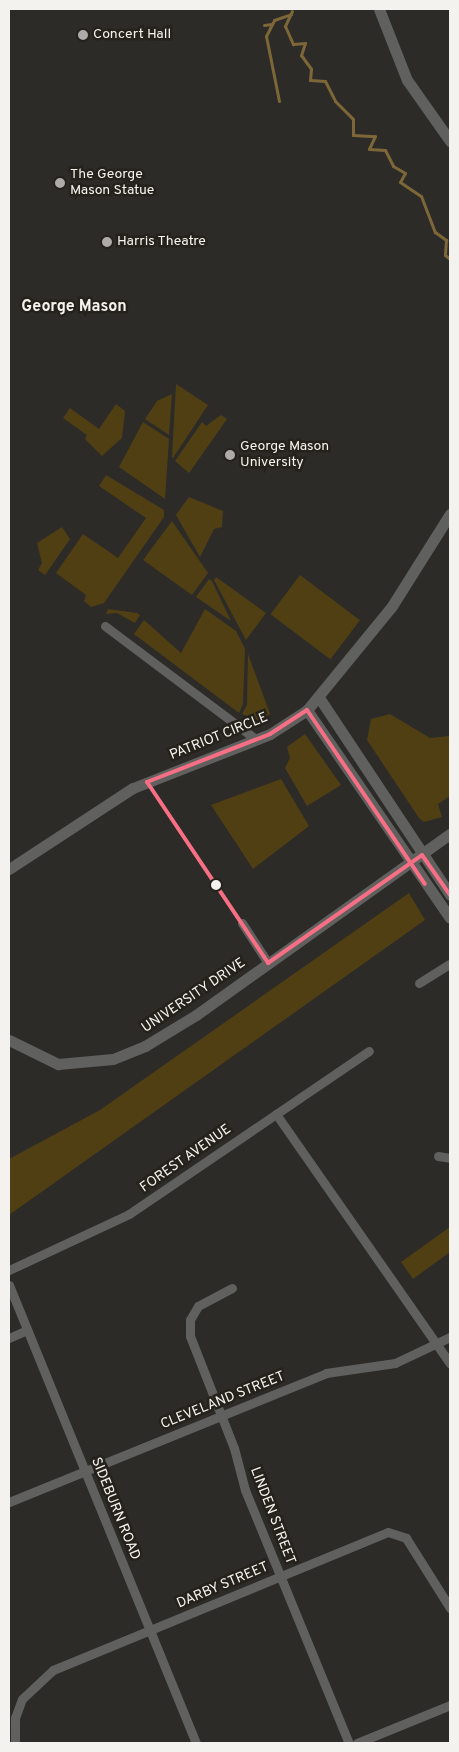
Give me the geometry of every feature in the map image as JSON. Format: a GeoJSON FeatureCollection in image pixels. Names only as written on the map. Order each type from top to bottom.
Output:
{"type":"FeatureCollection","features":[{"type":"Feature","properties":{"kind":"street"},"geometry":{"type":"LineString","coordinates":[[379,9],[411,87],[450,141]]}},
{"type":"Feature","properties":{"kind":"street","name":"PATRIOT CIRCLE"},"geometry":{"type":"LineString","coordinates":[[9,869],[133,788],[258,740],[307,710],[320,699],[392,606],[450,514]]}},
{"type":"Feature","properties":{"kind":"street"},"geometry":{"type":"LineString","coordinates":[[105,626],[258,740]]}},
{"type":"Feature","properties":{"kind":"street"},"geometry":{"type":"LineString","coordinates":[[320,699],[450,895]]}},
{"type":"Feature","properties":{"kind":"street"},"geometry":{"type":"LineString","coordinates":[[307,710],[450,918]]}},
{"type":"Feature","properties":{"kind":"street","name":"UNIVERSITY DRIVE"},"geometry":{"type":"LineString","coordinates":[[9,1040],[58,1064],[113,1059],[134,1051],[196,1015],[450,834]]}},
{"type":"Feature","properties":{"kind":"street"},"geometry":{"type":"LineString","coordinates":[[242,923],[268,963]]}},
{"type":"Feature","properties":{"kind":"street"},"geometry":{"type":"LineString","coordinates":[[419,983],[450,964]]}},
{"type":"Feature","properties":{"kind":"street","name":"FOREST AVENUE"},"geometry":{"type":"LineString","coordinates":[[9,1270],[129,1214],[368,1051]]}},
{"type":"Feature","properties":{"kind":"street"},"geometry":{"type":"LineString","coordinates":[[276,1114],[450,1363]]}},
{"type":"Feature","properties":{"kind":"street"},"geometry":{"type":"LineString","coordinates":[[438,1156],[450,1158]]}},
{"type":"Feature","properties":{"kind":"street","name":"SIDEBURN ROAD"},"geometry":{"type":"LineString","coordinates":[[9,1285],[196,1743]]}},
{"type":"Feature","properties":{"kind":"street","name":"LINDEN STREET"},"geometry":{"type":"LineString","coordinates":[[232,1288],[198,1306],[188,1328],[222,1415],[245,1490],[349,1743]]}},
{"type":"Feature","properties":{"kind":"street"},"geometry":{"type":"LineString","coordinates":[[9,1338],[27,1330]]}},
{"type":"Feature","properties":{"kind":"street","name":"CLEVELAND STREET"},"geometry":{"type":"LineString","coordinates":[[9,1502],[326,1373],[395,1363],[450,1337]]}},
{"type":"Feature","properties":{"kind":"street","name":"DARBY STREET"},"geometry":{"type":"LineString","coordinates":[[15,1743],[18,1708],[43,1676],[396,1531],[406,1538],[450,1608]]}},
{"type":"Feature","properties":{"kind":"street"},"geometry":{"type":"LineString","coordinates":[[357,1743],[450,1705]]}},
{"type":"Feature","properties":{"kind":"shaded area"},"geometry":{"type":"Polygon","coordinates":[[[176,384],[208,405],[173,458],[172,457],[176,384]]]}},
{"type":"Feature","properties":{"kind":"shaded area"},"geometry":{"type":"Polygon","coordinates":[[[172,394],[169,435],[145,419],[157,401],[172,394]]]}},
{"type":"Feature","properties":{"kind":"shaded area"},"geometry":{"type":"Polygon","coordinates":[[[116,404],[125,411],[122,438],[102,456],[85,439],[87,435],[63,418],[70,408],[99,429],[116,404]]]}},
{"type":"Feature","properties":{"kind":"shaded area"},"geometry":{"type":"Polygon","coordinates":[[[221,415],[227,419],[189,473],[175,461],[202,422],[206,426],[221,415]]]}},
{"type":"Feature","properties":{"kind":"shaded area"},"geometry":{"type":"Polygon","coordinates":[[[143,422],[169,439],[165,499],[119,467],[143,422]]]}},
{"type":"Feature","properties":{"kind":"shaded area"},"geometry":{"type":"Polygon","coordinates":[[[106,475],[164,510],[164,517],[104,603],[91,607],[84,601],[86,595],[56,573],[83,534],[118,558],[146,518],[99,486],[106,475]]]}},
{"type":"Feature","properties":{"kind":"shaded area"},"geometry":{"type":"Polygon","coordinates":[[[189,497],[223,511],[222,527],[214,529],[200,557],[176,515],[189,497]]]}},
{"type":"Feature","properties":{"kind":"shaded area"},"geometry":{"type":"Polygon","coordinates":[[[172,521],[208,573],[192,595],[143,560],[172,521]]]}},
{"type":"Feature","properties":{"kind":"shaded area"},"geometry":{"type":"Polygon","coordinates":[[[62,527],[70,539],[45,575],[38,570],[42,563],[37,543],[62,527]]]}},
{"type":"Feature","properties":{"kind":"shaded area"},"geometry":{"type":"Polygon","coordinates":[[[300,575],[360,620],[330,659],[271,614],[300,575]]]}},
{"type":"Feature","properties":{"kind":"shaded area"},"geometry":{"type":"Polygon","coordinates":[[[216,577],[266,613],[246,640],[214,580],[216,577]]]}},
{"type":"Feature","properties":{"kind":"shaded area"},"geometry":{"type":"Polygon","coordinates":[[[209,579],[212,581],[231,621],[196,597],[209,579]]]}},
{"type":"Feature","properties":{"kind":"shaded area"},"geometry":{"type":"Polygon","coordinates":[[[108,609],[140,615],[135,623],[117,613],[106,614],[108,609]]]}},
{"type":"Feature","properties":{"kind":"shaded area"},"geometry":{"type":"Polygon","coordinates":[[[205,609],[236,631],[245,649],[243,704],[239,713],[134,634],[144,620],[181,653],[205,609]]]}},
{"type":"Feature","properties":{"kind":"shaded area"},"geometry":{"type":"Polygon","coordinates":[[[248,654],[270,714],[260,721],[242,714],[247,705],[248,654]]]}},
{"type":"Feature","properties":{"kind":"shaded area"},"geometry":{"type":"Polygon","coordinates":[[[390,714],[430,738],[450,736],[450,796],[438,804],[442,817],[424,822],[419,818],[367,740],[371,719],[390,714]]]}},
{"type":"Feature","properties":{"kind":"shaded area"},"geometry":{"type":"Polygon","coordinates":[[[305,734],[341,785],[307,806],[285,768],[290,758],[287,747],[305,734]]]}},
{"type":"Feature","properties":{"kind":"shaded area"},"geometry":{"type":"Polygon","coordinates":[[[281,779],[309,826],[253,869],[211,805],[281,779]]]}},
{"type":"Feature","properties":{"kind":"shaded area"},"geometry":{"type":"Polygon","coordinates":[[[409,893],[425,920],[9,1215],[9,1159],[100,1110],[409,893]]]}},
{"type":"Feature","properties":{"kind":"shaded area"},"geometry":{"type":"Polygon","coordinates":[[[450,1227],[450,1252],[413,1279],[401,1262],[450,1227]]]}},
{"type":"Feature","properties":{"kind":"waterway"},"geometry":{"type":"LineString","coordinates":[[292,11],[285,26],[293,44],[305,43],[301,55],[311,69],[310,80],[325,81],[335,101],[353,119],[353,135],[375,136],[369,149],[385,150],[393,166],[405,173],[400,182],[421,196],[435,232],[446,240],[445,255],[450,259]]}},
{"type":"Feature","properties":{"kind":"waterway"},"geometry":{"type":"LineString","coordinates":[[279,101],[266,36],[274,20],[291,14]]}},
{"type":"Feature","properties":{"kind":"waterway"},"geometry":{"type":"LineString","coordinates":[[264,25],[272,24]]}},
{"type":"Feature","properties":{"kind":"transit line"},"geometry":{"type":"LineString","coordinates":[[147,782],[270,734],[307,710],[425,884]]}},
{"type":"Feature","properties":{"kind":"transit line"},"geometry":{"type":"LineString","coordinates":[[147,782],[268,963],[422,855],[450,895]]}},
{"type":"Feature","properties":{"kind":"place","name":"Concert Hall"},"geometry":{"type":"Point","coordinates":[83,35]}},
{"type":"Feature","properties":{"kind":"place","name":"The George Mason Statue"},"geometry":{"type":"Point","coordinates":[60,183]}},
{"type":"Feature","properties":{"kind":"place","name":"Harris Theatre"},"geometry":{"type":"Point","coordinates":[107,242]}},
{"type":"Feature","properties":{"kind":"place","name":"George Mason University"},"geometry":{"type":"Point","coordinates":[230,455]}},
{"type":"Feature","properties":{"kind":"district","name":"George Mason"},"geometry":{"type":"Point","coordinates":[74,307]}}]}
